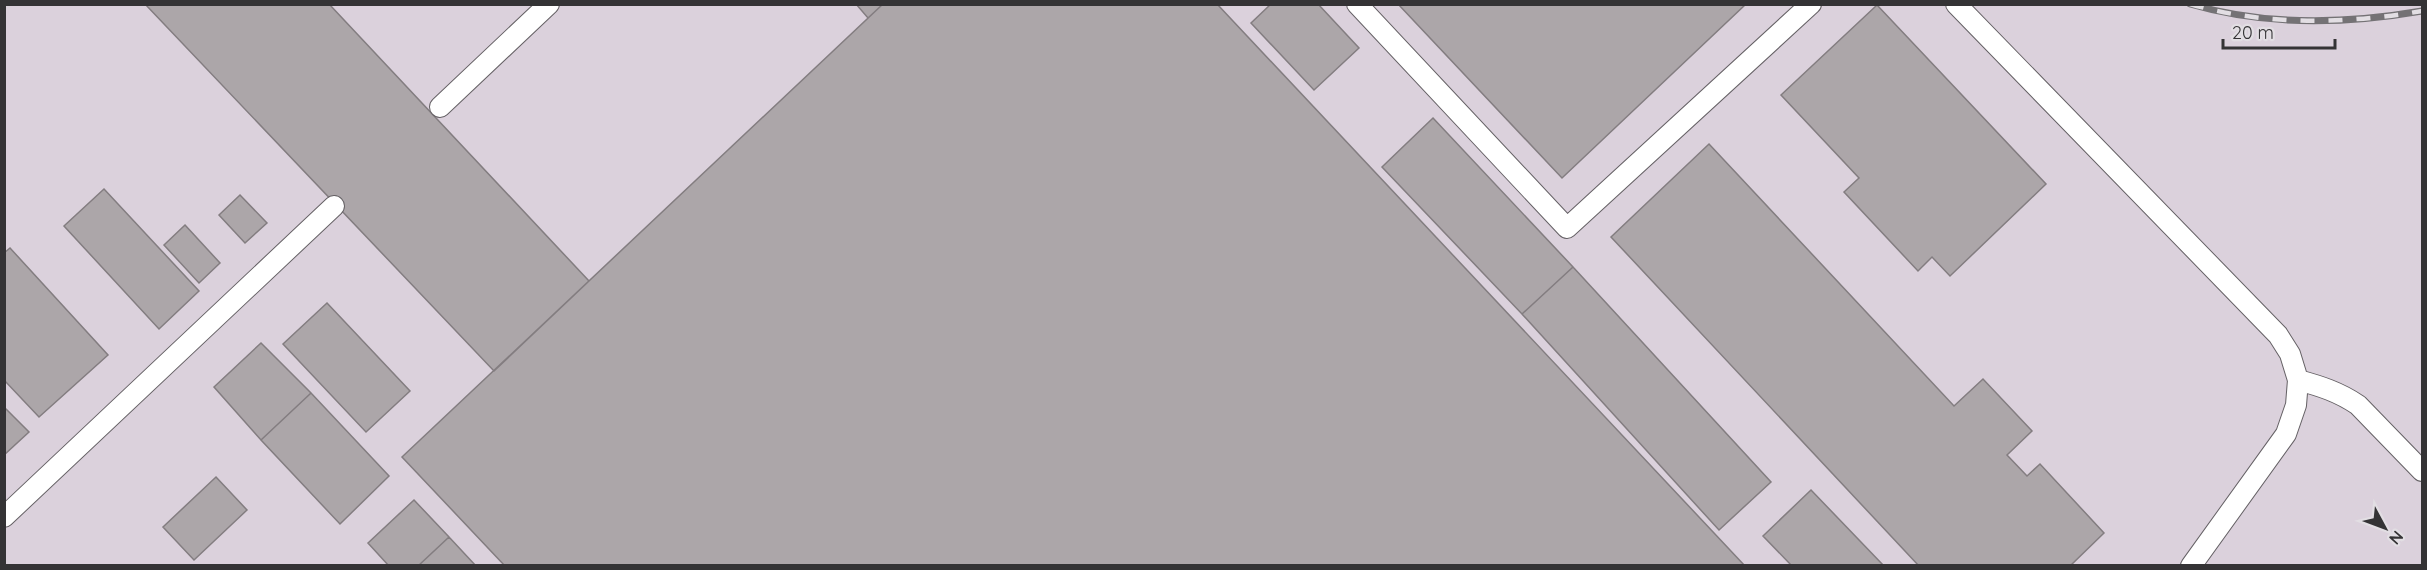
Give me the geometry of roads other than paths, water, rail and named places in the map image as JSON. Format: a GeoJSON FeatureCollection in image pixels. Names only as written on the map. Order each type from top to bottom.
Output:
{"type":"FeatureCollection","features":[{"type":"Feature","properties":{"kind":"lane"},"geometry":{"type":"LineString","coordinates":[[440,107],[549,4]]}},
{"type":"Feature","properties":{"kind":"lane"},"geometry":{"type":"LineString","coordinates":[[1357,4],[1567,228],[1811,4]]}},
{"type":"Feature","properties":{"kind":"lane"},"geometry":{"type":"LineString","coordinates":[[1956,4],[2278,335],[2290,354],[2298,380],[2296,405],[2286,434],[2191,566]]}},
{"type":"Feature","properties":{"kind":"lane"},"geometry":{"type":"LineString","coordinates":[[4,517],[334,206]]}},
{"type":"Feature","properties":{"kind":"lane"},"geometry":{"type":"LineString","coordinates":[[2298,380],[2332,390],[2358,405],[2422,471]]}},
{"type":"Feature","properties":{"kind":"railway"},"geometry":{"type":"LineString","coordinates":[[2190,4],[2247,16],[2306,21],[2364,18],[2422,11]]}}]}
